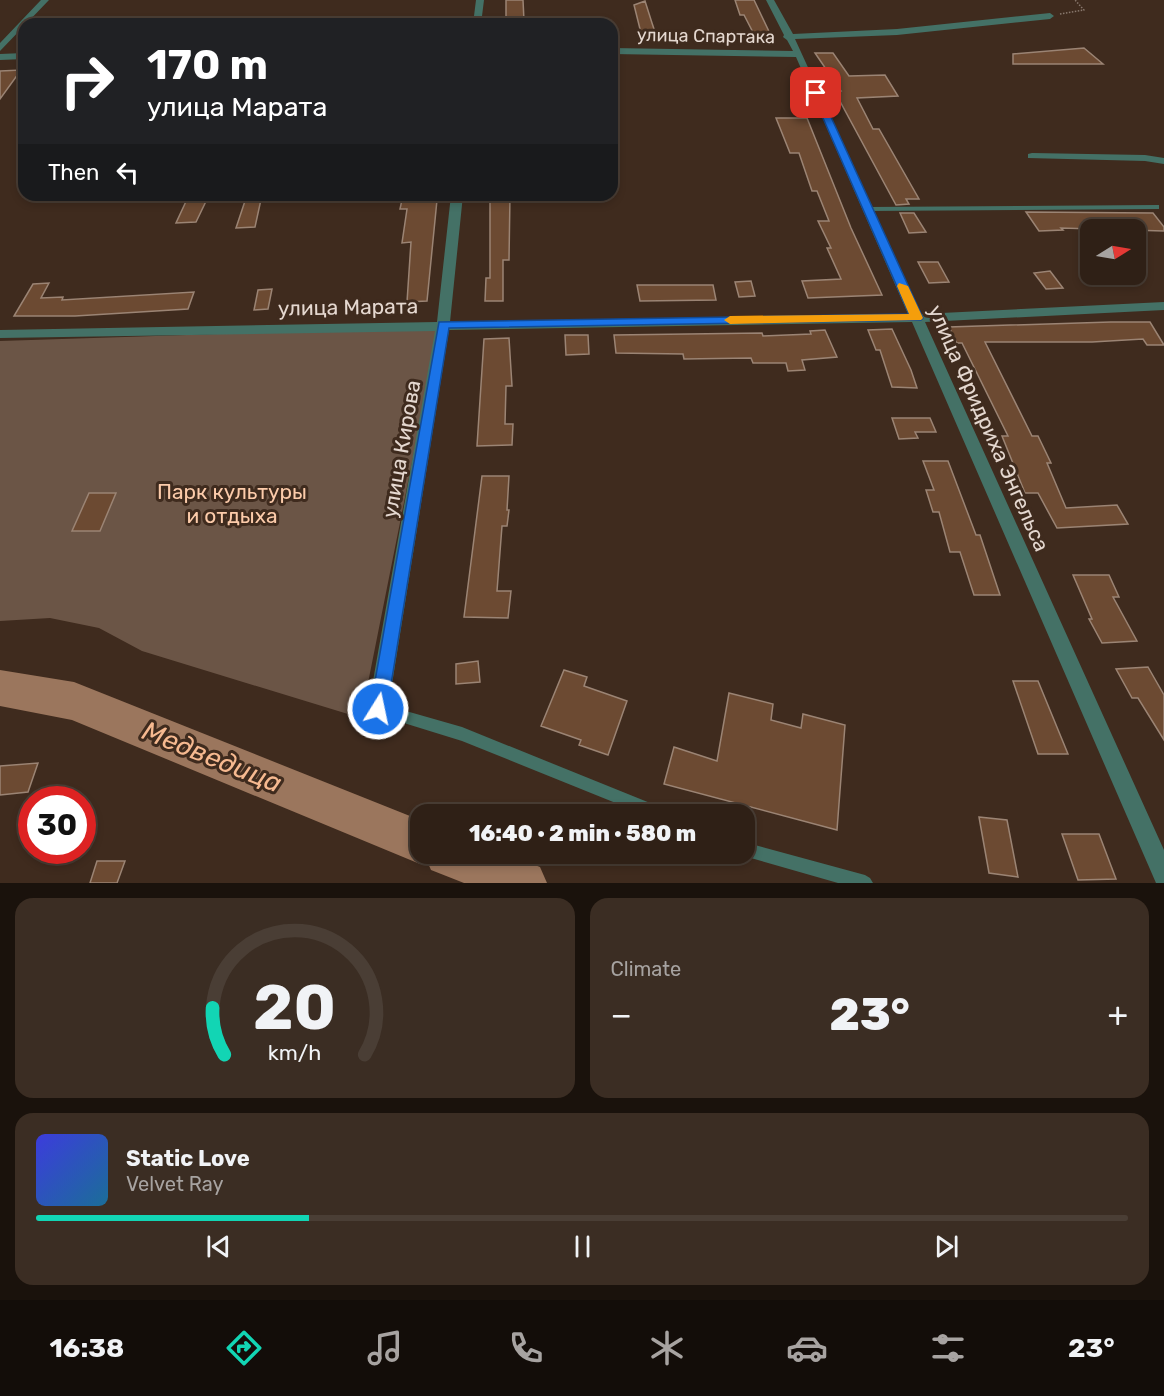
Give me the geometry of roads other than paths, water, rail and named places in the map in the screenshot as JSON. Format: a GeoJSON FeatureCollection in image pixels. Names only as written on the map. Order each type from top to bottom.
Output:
{"type":"FeatureCollection","features":[{"type":"Feature","properties":{"kind":"street"},"geometry":{"type":"LineString","coordinates":[[28,18],[45,0]]}},
{"type":"Feature","properties":{"kind":"street"},"geometry":{"type":"LineString","coordinates":[[478,18],[480,0]]}},
{"type":"Feature","properties":{"kind":"street","name":"улица Фридриха Энгельса"},"geometry":{"type":"LineString","coordinates":[[770,0],[787,37],[799,54],[1164,875]]}},
{"type":"Feature","properties":{"kind":"street"},"geometry":{"type":"LineString","coordinates":[[787,37],[897,32],[1050,16]]}},
{"type":"Feature","properties":{"kind":"street"},"geometry":{"type":"LineString","coordinates":[[0,48],[18,29]]}},
{"type":"Feature","properties":{"kind":"street","name":"улица Спартака"},"geometry":{"type":"LineString","coordinates":[[618,51],[799,54]]}},
{"type":"Feature","properties":{"kind":"street"},"geometry":{"type":"LineString","coordinates":[[0,57],[18,56]]}},
{"type":"Feature","properties":{"kind":"street"},"geometry":{"type":"LineString","coordinates":[[1032,156],[1145,158],[1164,161]]}},
{"type":"Feature","properties":{"kind":"street","name":"улица Кирова"},"geometry":{"type":"LineString","coordinates":[[378,709],[443,324],[456,201]]}},
{"type":"Feature","properties":{"kind":"street","name":"улица Марата"},"geometry":{"type":"LineString","coordinates":[[0,334],[443,324],[917,318],[1164,306]]}},
{"type":"Feature","properties":{"kind":"lane"},"geometry":{"type":"LineString","coordinates":[[868,209],[1156,207]]}},
{"type":"Feature","properties":{"kind":"lane"},"geometry":{"type":"LineString","coordinates":[[378,709],[462,734],[635,804]]}},
{"type":"Feature","properties":{"kind":"lane"},"geometry":{"type":"LineString","coordinates":[[755,852],[865,883]]}},
{"type":"Feature","properties":{"kind":"waterway","name":"Медведица"},"geometry":{"type":"LineString","coordinates":[[0,688],[74,701],[410,838]]}},
{"type":"Feature","properties":{"kind":"waterway","name":"Медведица"},"geometry":{"type":"LineString","coordinates":[[474,864],[524,883]]}},
{"type":"Feature","properties":{"kind":"park label","name":"Парк культуры и отдыха"},"geometry":{"type":"Point","coordinates":[232,503]}}]}
